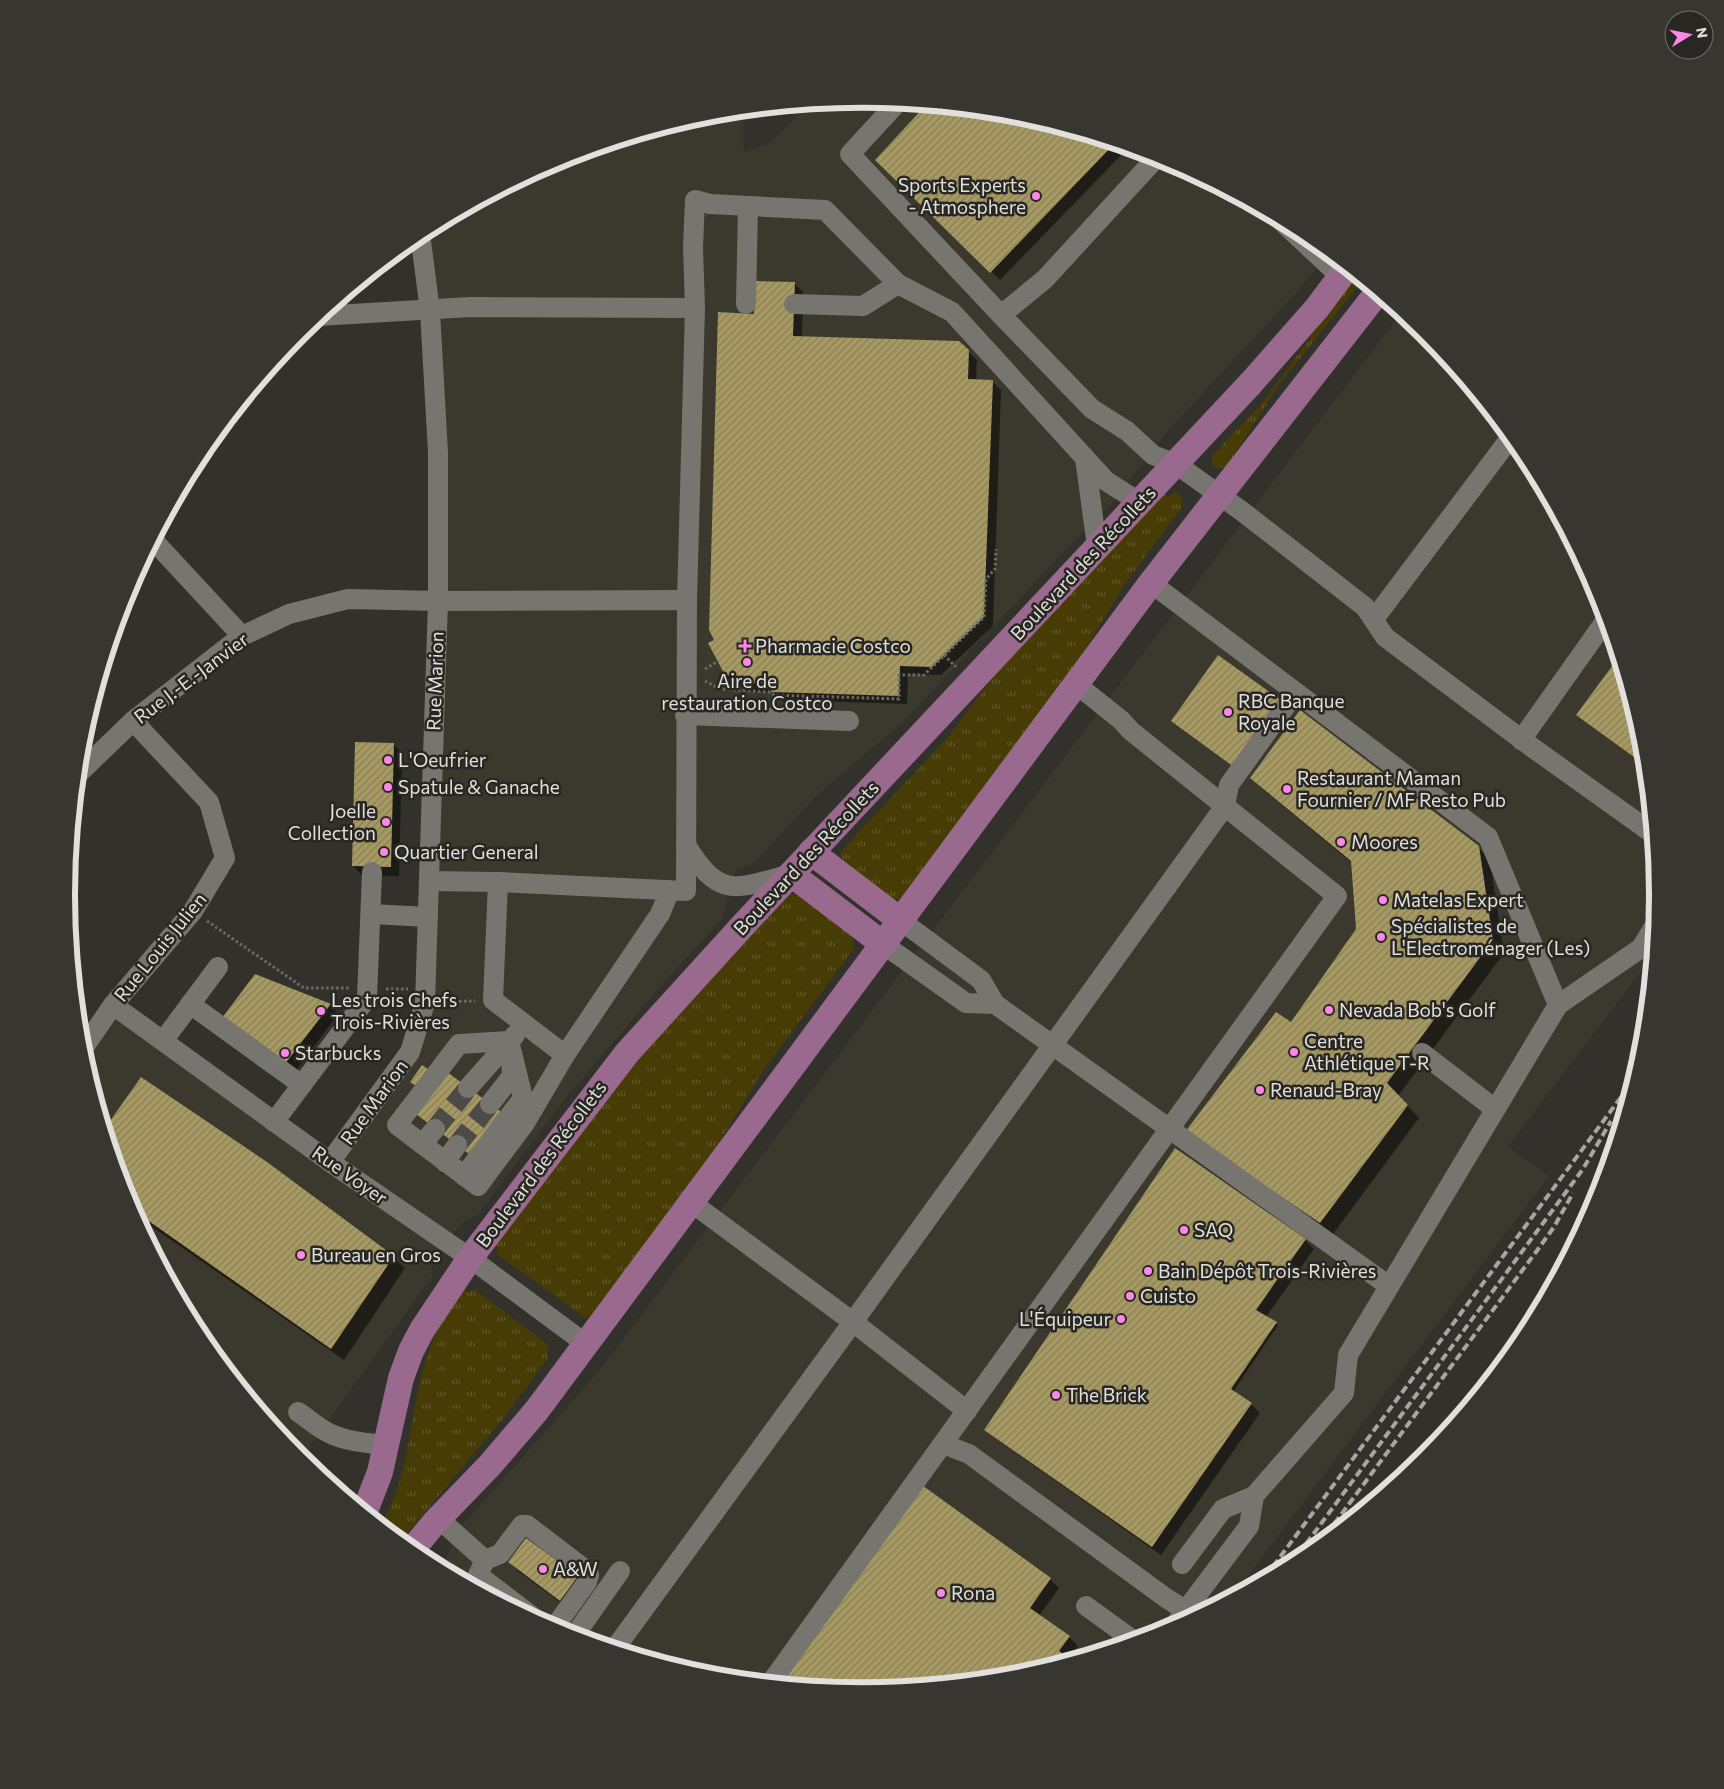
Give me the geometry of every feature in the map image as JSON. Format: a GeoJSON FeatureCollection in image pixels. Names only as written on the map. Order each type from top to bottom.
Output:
{"type":"FeatureCollection","features":[{"type":"Feature","properties":{"kind":"main road","name":"Boulevard des Récollets"},"geometry":{"type":"LineString","coordinates":[[367,1506],[378,1478],[398,1388],[411,1351],[430,1316],[470,1258],[626,1053],[791,874],[1176,464],[1312,314],[1344,273]]}},
{"type":"Feature","properties":{"kind":"main road"},"geometry":{"type":"LineString","coordinates":[[417,1543],[438,1518],[480,1476],[517,1434],[692,1203],[1151,583],[1373,297]]}},
{"type":"Feature","properties":{"kind":"main road"},"geometry":{"type":"LineString","coordinates":[[812,852],[900,920]]}},
{"type":"Feature","properties":{"kind":"main road"},"geometry":{"type":"LineString","coordinates":[[791,874],[883,944]]}},
{"type":"Feature","properties":{"kind":"street"},"geometry":{"type":"LineString","coordinates":[[892,109],[850,154],[1092,409],[1127,431],[1153,455],[1176,464],[1218,496],[1243,512],[1365,607],[1386,637],[1521,740],[1646,828]]}},
{"type":"Feature","properties":{"kind":"street"},"geometry":{"type":"LineString","coordinates":[[1001,315],[1045,279],[1151,163]]}},
{"type":"Feature","properties":{"kind":"street"},"geometry":{"type":"LineString","coordinates":[[429,881],[498,882],[686,891],[687,600],[695,308],[693,247],[695,200],[710,204],[825,210],[898,284],[952,312],[1106,481],[1140,502]]}},
{"type":"Feature","properties":{"kind":"street"},"geometry":{"type":"LineString","coordinates":[[746,304],[748,206]]}},
{"type":"Feature","properties":{"kind":"street","name":"Rue Marion"},"geometry":{"type":"LineString","coordinates":[[330,1162],[410,1052],[425,996],[438,601],[438,453],[430,311],[421,243]]}},
{"type":"Feature","properties":{"kind":"street"},"geometry":{"type":"LineString","coordinates":[[794,304],[863,306],[898,284]]}},
{"type":"Feature","properties":{"kind":"street"},"geometry":{"type":"LineString","coordinates":[[330,315],[430,311],[470,307],[695,308]]}},
{"type":"Feature","properties":{"kind":"street"},"geometry":{"type":"LineString","coordinates":[[1374,619],[1506,443]]}},
{"type":"Feature","properties":{"kind":"street"},"geometry":{"type":"LineString","coordinates":[[1085,458],[1097,547]]}},
{"type":"Feature","properties":{"kind":"street"},"geometry":{"type":"LineString","coordinates":[[157,544],[242,636]]}},
{"type":"Feature","properties":{"kind":"street"},"geometry":{"type":"LineString","coordinates":[[1151,583],[1488,837],[1558,1005]]}},
{"type":"Feature","properties":{"kind":"street","name":"Rue J.-E.-Janvier"},"geometry":{"type":"LineString","coordinates":[[86,766],[133,721],[242,636],[289,614],[348,599],[438,601],[687,600]]}},
{"type":"Feature","properties":{"kind":"street"},"geometry":{"type":"LineString","coordinates":[[1521,740],[1601,627]]}},
{"type":"Feature","properties":{"kind":"street"},"geometry":{"type":"LineString","coordinates":[[775,1677],[1337,896],[1131,731],[1121,720],[1076,684]]}},
{"type":"Feature","properties":{"kind":"street"},"geometry":{"type":"LineString","coordinates":[[619,1643],[854,1322],[1225,806],[1229,785],[1295,693]]}},
{"type":"Feature","properties":{"kind":"street"},"geometry":{"type":"LineString","coordinates":[[686,715],[849,721]]}},
{"type":"Feature","properties":{"kind":"street","name":"Rue Louis Julien"},"geometry":{"type":"LineString","coordinates":[[89,1040],[113,1005],[193,911],[225,858],[209,802],[133,721]]}},
{"type":"Feature","properties":{"kind":"street"},"geometry":{"type":"LineString","coordinates":[[686,844],[704,872],[717,882],[727,886],[741,887],[791,874]]}},
{"type":"Feature","properties":{"kind":"street"},"geometry":{"type":"LineString","coordinates":[[274,1122],[367,998],[372,872]]}},
{"type":"Feature","properties":{"kind":"street"},"geometry":{"type":"LineString","coordinates":[[498,882],[493,1000],[565,1055]]}},
{"type":"Feature","properties":{"kind":"street"},"geometry":{"type":"LineString","coordinates":[[509,1041],[459,1044],[397,1125],[478,1186],[525,1123],[565,1055],[660,914],[670,890]]}},
{"type":"Feature","properties":{"kind":"street"},"geometry":{"type":"LineString","coordinates":[[371,914],[428,917]]}},
{"type":"Feature","properties":{"kind":"street"},"geometry":{"type":"LineString","coordinates":[[900,920],[981,980],[995,1004],[1168,1130],[1389,1286]]}},
{"type":"Feature","properties":{"kind":"street"},"geometry":{"type":"LineString","coordinates":[[1182,1564],[1223,1509],[1254,1496],[1344,1393],[1348,1355],[1558,1005],[1641,948],[1647,938]]}},
{"type":"Feature","properties":{"kind":"street"},"geometry":{"type":"LineString","coordinates":[[883,944],[966,1003],[995,1004]]}},
{"type":"Feature","properties":{"kind":"street"},"geometry":{"type":"LineString","coordinates":[[163,1041],[218,967]]}},
{"type":"Feature","properties":{"kind":"street"},"geometry":{"type":"LineString","coordinates":[[190,1004],[302,1085]]}},
{"type":"Feature","properties":{"kind":"street","name":"Rue Voyer"},"geometry":{"type":"LineString","coordinates":[[113,1005],[330,1162],[470,1258],[586,1344]]}},
{"type":"Feature","properties":{"kind":"street"},"geometry":{"type":"LineString","coordinates":[[468,1088],[524,1024]]}},
{"type":"Feature","properties":{"kind":"street"},"geometry":{"type":"LineString","coordinates":[[464,1176],[524,1098],[509,1041]]}},
{"type":"Feature","properties":{"kind":"street"},"geometry":{"type":"LineString","coordinates":[[490,1104],[512,1076],[509,1041]]}},
{"type":"Feature","properties":{"kind":"street"},"geometry":{"type":"LineString","coordinates":[[1422,1054],[1495,1109]]}},
{"type":"Feature","properties":{"kind":"street"},"geometry":{"type":"LineString","coordinates":[[422,1144],[435,1128]]}},
{"type":"Feature","properties":{"kind":"street"},"geometry":{"type":"LineString","coordinates":[[445,1162],[457,1145]]}},
{"type":"Feature","properties":{"kind":"street"},"geometry":{"type":"LineString","coordinates":[[692,1203],[854,1322],[967,1411]]}},
{"type":"Feature","properties":{"kind":"street"},"geometry":{"type":"LineString","coordinates":[[298,1412],[339,1437],[386,1445]]}},
{"type":"Feature","properties":{"kind":"street"},"geometry":{"type":"LineString","coordinates":[[943,1444],[969,1454],[1185,1610]]}},
{"type":"Feature","properties":{"kind":"street"},"geometry":{"type":"LineString","coordinates":[[1183,1613],[1249,1526],[1254,1496]]}},
{"type":"Feature","properties":{"kind":"street"},"geometry":{"type":"LineString","coordinates":[[438,1518],[484,1560]]}},
{"type":"Feature","properties":{"kind":"street"},"geometry":{"type":"LineString","coordinates":[[504,1595],[478,1575],[484,1560],[500,1554],[519,1528],[522,1525],[527,1525],[587,1571],[589,1575],[587,1582],[559,1621]]}},
{"type":"Feature","properties":{"kind":"street"},"geometry":{"type":"LineString","coordinates":[[579,1629],[620,1571]]}},
{"type":"Feature","properties":{"kind":"street"},"geometry":{"type":"LineString","coordinates":[[1086,1606],[1127,1636]]}},
{"type":"Feature","properties":{"kind":"path"},"geometry":{"type":"LineString","coordinates":[[702,678],[710,685],[724,690],[770,692],[774,695],[899,699],[899,675],[924,674],[984,617],[986,579],[995,570],[996,549]]}},
{"type":"Feature","properties":{"kind":"path"},"geometry":{"type":"LineString","coordinates":[[944,655],[961,672]]}},
{"type":"Feature","properties":{"kind":"path"},"geometry":{"type":"LineString","coordinates":[[699,673],[718,661]]}},
{"type":"Feature","properties":{"kind":"path"},"geometry":{"type":"LineString","coordinates":[[724,690],[724,695]]}},
{"type":"Feature","properties":{"kind":"path"},"geometry":{"type":"LineString","coordinates":[[193,911],[304,988],[368,988],[425,996],[493,1000]]}},
{"type":"Feature","properties":{"kind":"shaded area"},"geometry":{"type":"Polygon","coordinates":[[[811,109],[913,109],[965,114],[1016,123],[1066,134],[1115,149],[1163,167],[1256,213],[1325,258],[1296,293],[1167,432],[1108,508],[1076,539],[904,721],[817,795],[753,864],[735,871],[722,919],[664,982],[560,1105],[477,1216],[465,1220],[429,1262],[434,1274],[306,1451],[270,1413],[238,1374],[180,1288],[156,1243],[135,1196],[117,1147],[102,1098],[89,1040],[113,1005],[330,1162],[410,1052],[426,989],[438,601],[426,239],[469,213],[561,167],[609,149],[658,134],[743,117],[744,152],[769,144],[804,110],[811,109]]]}},
{"type":"Feature","properties":{"kind":"shaded area"},"geometry":{"type":"Polygon","coordinates":[[[1397,318],[1454,376],[1486,415],[1516,457],[1544,501],[1568,546],[1589,593],[1622,691],[1634,741],[1642,792],[1649,894],[1645,966],[1508,1147],[1549,1176],[1243,1582],[1163,1622],[1115,1640],[1066,1655],[965,1675],[913,1680],[862,1682],[759,1675],[658,1655],[609,1640],[561,1622],[514,1600],[445,1562],[457,1531],[598,1372],[1397,318]]]}},
{"type":"Feature","properties":{"kind":"green space"},"geometry":{"type":"Polygon","coordinates":[[[1353,280],[1359,285],[1281,382],[1227,466],[1222,468],[1214,467],[1212,462],[1213,455],[1262,403],[1353,280]]]}},
{"type":"Feature","properties":{"kind":"green space"},"geometry":{"type":"Polygon","coordinates":[[[1174,492],[1182,497],[1181,505],[1183,506],[1126,582],[1074,668],[903,898],[893,900],[844,864],[841,854],[843,849],[948,737],[1005,662],[1164,493],[1169,497],[1174,492]]]}},
{"type":"Feature","properties":{"kind":"green space"},"geometry":{"type":"Polygon","coordinates":[[[790,894],[799,896],[851,935],[854,946],[852,951],[765,1068],[707,1162],[592,1316],[584,1317],[498,1255],[496,1244],[662,1029],[790,894]]]}},
{"type":"Feature","properties":{"kind":"green space"},"geometry":{"type":"Polygon","coordinates":[[[464,1288],[466,1292],[475,1290],[545,1342],[549,1347],[547,1355],[549,1357],[502,1420],[406,1535],[384,1520],[402,1472],[425,1362],[433,1340],[464,1288]]]}},
{"type":"Feature","properties":{"kind":"building"},"geometry":{"type":"Polygon","coordinates":[[[922,110],[965,114],[1016,123],[1066,134],[1111,148],[990,273],[875,160],[922,110]]]}},
{"type":"Feature","properties":{"kind":"building"},"geometry":{"type":"Polygon","coordinates":[[[755,281],[795,282],[793,336],[959,341],[969,350],[968,379],[993,380],[984,617],[932,667],[900,666],[899,696],[771,692],[771,684],[736,683],[731,674],[726,677],[708,643],[714,640],[709,630],[718,312],[754,314],[755,281]]]}},
{"type":"Feature","properties":{"kind":"building","name":"RBC Banque Royale"},"geometry":{"type":"Polygon","coordinates":[[[1218,655],[1285,703],[1238,770],[1171,721],[1218,655]]]}},
{"type":"Feature","properties":{"kind":"building"},"geometry":{"type":"Polygon","coordinates":[[[1614,664],[1622,691],[1637,759],[1576,715],[1614,664]]]}},
{"type":"Feature","properties":{"kind":"building"},"geometry":{"type":"Polygon","coordinates":[[[1300,710],[1479,846],[1493,940],[1387,1083],[1408,1105],[1320,1223],[1185,1132],[1276,1012],[1291,1022],[1356,929],[1351,861],[1250,778],[1300,710]]]}},
{"type":"Feature","properties":{"kind":"building"},"geometry":{"type":"Polygon","coordinates":[[[355,742],[394,743],[391,867],[352,866],[355,742]]]}},
{"type":"Feature","properties":{"kind":"building"},"geometry":{"type":"Polygon","coordinates":[[[255,974],[331,1004],[284,1065],[222,1018],[255,974]]]}},
{"type":"Feature","properties":{"kind":"building"},"geometry":{"type":"Polygon","coordinates":[[[422,1065],[428,1069],[416,1086],[410,1082],[422,1065]]]}},
{"type":"Feature","properties":{"kind":"building"},"geometry":{"type":"Polygon","coordinates":[[[443,1069],[504,1114],[473,1157],[412,1111],[443,1069]]]}},
{"type":"Feature","properties":{"kind":"building"},"geometry":{"type":"Polygon","coordinates":[[[141,1077],[267,1162],[394,1256],[331,1349],[145,1218],[135,1196],[109,1122],[141,1077]]]}},
{"type":"Feature","properties":{"kind":"building"},"geometry":{"type":"Polygon","coordinates":[[[1175,1148],[1306,1239],[1256,1310],[1277,1322],[1231,1389],[1252,1403],[1152,1547],[984,1430],[1175,1148]]]}},
{"type":"Feature","properties":{"kind":"building","name":"Rona"},"geometry":{"type":"Polygon","coordinates":[[[919,1483],[1051,1578],[1030,1608],[1070,1636],[1059,1651],[1065,1655],[965,1675],[862,1682],[781,1677],[919,1483]]]}},
{"type":"Feature","properties":{"kind":"building","name":"A&W"},"geometry":{"type":"Polygon","coordinates":[[[526,1538],[578,1576],[560,1601],[508,1562],[526,1538]]]}},
{"type":"Feature","properties":{"kind":"tunnel"},"geometry":{"type":"LineString","coordinates":[[435,1129],[468,1088]]}},
{"type":"Feature","properties":{"kind":"tunnel"},"geometry":{"type":"LineString","coordinates":[[457,1145],[490,1104]]}},
{"type":"Feature","properties":{"kind":"railway"},"geometry":{"type":"LineString","coordinates":[[1275,1564],[1623,1095]]}},
{"type":"Feature","properties":{"kind":"railway"},"geometry":{"type":"LineString","coordinates":[[1306,1544],[1583,1169],[1611,1121]]}},
{"type":"Feature","properties":{"kind":"railway"},"geometry":{"type":"LineString","coordinates":[[1334,1524],[1536,1252],[1554,1227],[1573,1193]]}},
{"type":"Feature","properties":{"kind":"place","name":"Sports Experts - Atmosphere"},"geometry":{"type":"Point","coordinates":[1036,196]}},
{"type":"Feature","properties":{"kind":"place","name":"Pharmacie Costco"},"geometry":{"type":"Point","coordinates":[745,646]}},
{"type":"Feature","properties":{"kind":"place","name":"Aire de restauration Costco"},"geometry":{"type":"Point","coordinates":[747,662]}},
{"type":"Feature","properties":{"kind":"place","name":"RBC Banque Royale"},"geometry":{"type":"Point","coordinates":[1228,712]}},
{"type":"Feature","properties":{"kind":"place","name":"L'Oeufrier"},"geometry":{"type":"Point","coordinates":[388,760]}},
{"type":"Feature","properties":{"kind":"place","name":"Spatule & Ganache"},"geometry":{"type":"Point","coordinates":[388,787]}},
{"type":"Feature","properties":{"kind":"place","name":"Restaurant Maman Fournier / MF Resto Pub"},"geometry":{"type":"Point","coordinates":[1287,789]}},
{"type":"Feature","properties":{"kind":"place","name":"Joelle Collection"},"geometry":{"type":"Point","coordinates":[386,822]}},
{"type":"Feature","properties":{"kind":"place","name":"Moores"},"geometry":{"type":"Point","coordinates":[1341,842]}},
{"type":"Feature","properties":{"kind":"place","name":"Quartier General"},"geometry":{"type":"Point","coordinates":[384,852]}},
{"type":"Feature","properties":{"kind":"place","name":"Matelas Expert"},"geometry":{"type":"Point","coordinates":[1383,900]}},
{"type":"Feature","properties":{"kind":"place","name":"Spécialistes de L'Electroménager (Les)"},"geometry":{"type":"Point","coordinates":[1381,937]}},
{"type":"Feature","properties":{"kind":"place","name":"Nevada Bob's Golf"},"geometry":{"type":"Point","coordinates":[1329,1010]}},
{"type":"Feature","properties":{"kind":"place","name":"Les trois Chefs Trois-Rivières"},"geometry":{"type":"Point","coordinates":[321,1011]}},
{"type":"Feature","properties":{"kind":"place","name":"Centre Athlétique T-R"},"geometry":{"type":"Point","coordinates":[1294,1052]}},
{"type":"Feature","properties":{"kind":"place","name":"Starbucks"},"geometry":{"type":"Point","coordinates":[285,1053]}},
{"type":"Feature","properties":{"kind":"place","name":"Renaud-Bray"},"geometry":{"type":"Point","coordinates":[1260,1090]}},
{"type":"Feature","properties":{"kind":"place","name":"SAQ"},"geometry":{"type":"Point","coordinates":[1184,1230]}},
{"type":"Feature","properties":{"kind":"place","name":"Bureau en Gros"},"geometry":{"type":"Point","coordinates":[301,1255]}},
{"type":"Feature","properties":{"kind":"place","name":"Bain Dépôt Trois-Rivières"},"geometry":{"type":"Point","coordinates":[1148,1271]}},
{"type":"Feature","properties":{"kind":"place","name":"Cuisto"},"geometry":{"type":"Point","coordinates":[1130,1296]}},
{"type":"Feature","properties":{"kind":"place","name":"L'Équipeur"},"geometry":{"type":"Point","coordinates":[1121,1319]}},
{"type":"Feature","properties":{"kind":"place","name":"The Brick"},"geometry":{"type":"Point","coordinates":[1056,1395]}},
{"type":"Feature","properties":{"kind":"place","name":"A&W"},"geometry":{"type":"Point","coordinates":[543,1569]}},
{"type":"Feature","properties":{"kind":"place","name":"Rona"},"geometry":{"type":"Point","coordinates":[941,1593]}}]}
